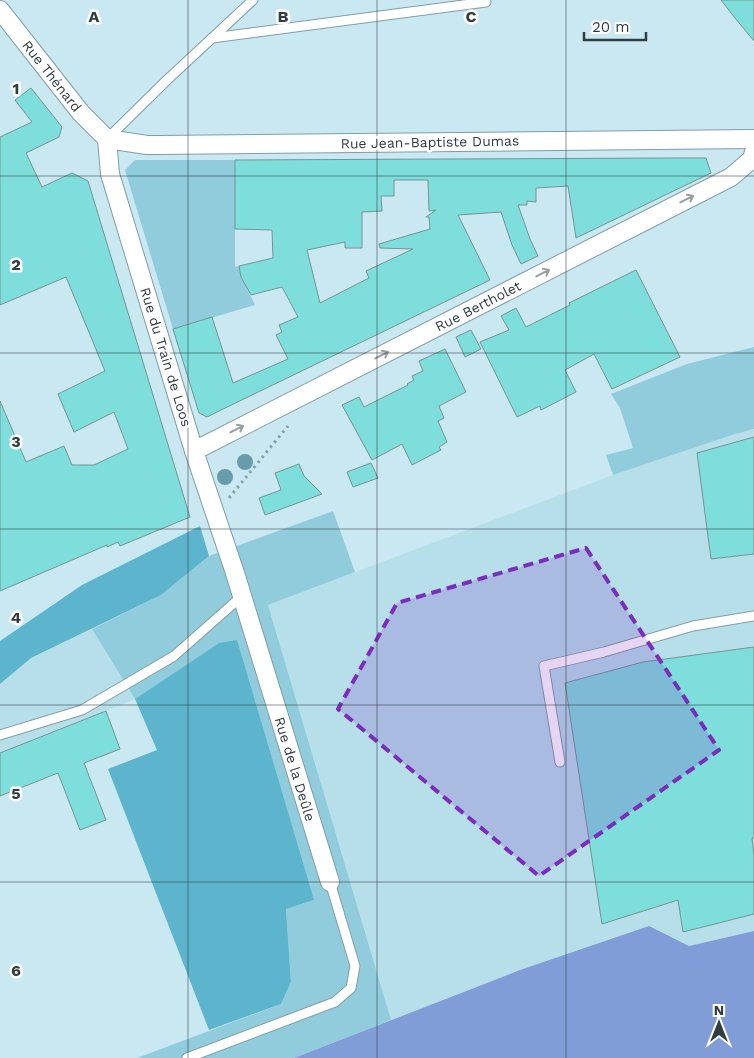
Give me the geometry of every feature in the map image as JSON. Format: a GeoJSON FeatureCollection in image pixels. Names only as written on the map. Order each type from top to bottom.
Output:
{"type":"FeatureCollection","features":[{"type":"Feature","properties":{"kind":"street","name":"Rue Thénard"},"geometry":{"type":"LineString","coordinates":[[0,10],[81,113],[107,139]]}},
{"type":"Feature","properties":{"kind":"street","name":"Rue Jean-Baptiste Dumas"},"geometry":{"type":"LineString","coordinates":[[107,139],[147,145],[754,139]]}},
{"type":"Feature","properties":{"kind":"street","name":"Rue du Train de Loos"},"geometry":{"type":"LineString","coordinates":[[107,139],[110,174],[194,451],[235,573]]}},
{"type":"Feature","properties":{"kind":"street","name":"Rue Bertholet"},"geometry":{"type":"LineString","coordinates":[[194,451],[731,177],[752,159],[754,152]]}},
{"type":"Feature","properties":{"kind":"street","name":"Rue de la Deûle"},"geometry":{"type":"LineString","coordinates":[[235,573],[330,882]]}},
{"type":"Feature","properties":{"kind":"lane"},"geometry":{"type":"LineString","coordinates":[[107,139],[253,0]]}},
{"type":"Feature","properties":{"kind":"lane"},"geometry":{"type":"LineString","coordinates":[[212,38],[486,2]]}},
{"type":"Feature","properties":{"kind":"lane"},"geometry":{"type":"LineString","coordinates":[[0,735],[82,710],[174,656],[242,596]]}},
{"type":"Feature","properties":{"kind":"lane"},"geometry":{"type":"LineString","coordinates":[[560,762],[544,666],[604,652],[694,626],[754,616]]}},
{"type":"Feature","properties":{"kind":"lane","name":"Rue de la Deûle"},"geometry":{"type":"LineString","coordinates":[[187,1058],[335,1002],[351,988],[355,966],[330,882]]}},
{"type":"Feature","properties":{"kind":"path"},"geometry":{"type":"LineString","coordinates":[[215,516],[290,424]]}},
{"type":"Feature","properties":{"kind":"highlighted area"},"geometry":{"type":"Polygon","coordinates":[[[586,548],[719,750],[539,876],[338,709],[397,603],[586,548]]]}},
{"type":"Feature","properties":{"kind":"shaded area"},"geometry":{"type":"Polygon","coordinates":[[[135,160],[235,160],[235,267],[239,266],[241,277],[255,305],[173,329],[125,170],[135,160]]]}},
{"type":"Feature","properties":{"kind":"shaded area"},"geometry":{"type":"Polygon","coordinates":[[[754,347],[754,429],[613,475],[606,455],[633,448],[620,408],[611,394],[687,364],[754,347]]]}},
{"type":"Feature","properties":{"kind":"shaded area"},"geometry":{"type":"Polygon","coordinates":[[[754,429],[754,931],[689,946],[649,927],[520,970],[391,1020],[268,605],[613,475],[754,429]]]}},
{"type":"Feature","properties":{"kind":"shaded area"},"geometry":{"type":"Polygon","coordinates":[[[333,511],[355,572],[268,605],[391,1020],[294,1058],[137,1058],[281,1004],[291,982],[286,909],[314,900],[219,643],[135,699],[92,629],[161,595],[209,556],[333,511]]]}},
{"type":"Feature","properties":{"kind":"shaded area"},"geometry":{"type":"Polygon","coordinates":[[[200,526],[209,556],[161,595],[31,658],[0,684],[0,641],[82,585],[200,526]]]}},
{"type":"Feature","properties":{"kind":"shaded area"},"geometry":{"type":"Polygon","coordinates":[[[92,629],[135,699],[0,753],[0,684],[31,658],[92,629]]]}},
{"type":"Feature","properties":{"kind":"shaded area"},"geometry":{"type":"Polygon","coordinates":[[[237,640],[314,900],[286,909],[291,982],[281,1004],[209,1030],[108,769],[157,750],[135,699],[219,643],[237,640]]]}},
{"type":"Feature","properties":{"kind":"shaded area"},"geometry":{"type":"Polygon","coordinates":[[[649,926],[689,946],[754,931],[754,1058],[294,1058],[520,970],[649,926]]]}},
{"type":"Feature","properties":{"kind":"building"},"geometry":{"type":"Polygon","coordinates":[[[721,0],[754,0],[754,41],[735,18],[721,0]]]}},
{"type":"Feature","properties":{"kind":"building"},"geometry":{"type":"Polygon","coordinates":[[[31,88],[62,127],[59,137],[26,153],[42,187],[72,173],[88,181],[190,517],[120,546],[118,542],[107,547],[107,545],[0,591],[0,401],[26,462],[64,446],[72,465],[94,465],[128,449],[114,412],[74,432],[58,394],[105,371],[66,277],[0,305],[0,137],[32,122],[15,100],[31,88]]]}},
{"type":"Feature","properties":{"kind":"building"},"geometry":{"type":"Polygon","coordinates":[[[706,158],[711,173],[576,238],[568,186],[536,188],[536,202],[527,201],[527,205],[518,205],[538,256],[521,264],[512,245],[501,212],[458,215],[490,280],[207,417],[199,413],[173,329],[212,317],[233,383],[288,359],[276,335],[282,332],[279,325],[298,317],[282,287],[251,295],[241,277],[239,266],[273,258],[272,230],[235,229],[235,160],[706,158]],[[394,180],[394,196],[381,196],[382,211],[362,212],[362,248],[345,248],[345,242],[307,250],[320,303],[369,278],[366,271],[413,249],[380,248],[379,244],[430,229],[429,217],[426,217],[436,210],[429,211],[428,180],[394,180]]]}},
{"type":"Feature","properties":{"kind":"building"},"geometry":{"type":"Polygon","coordinates":[[[636,270],[680,357],[612,389],[594,354],[565,370],[576,392],[541,410],[540,406],[517,417],[480,342],[509,330],[501,316],[516,308],[526,327],[570,305],[569,303],[636,270]]]}},
{"type":"Feature","properties":{"kind":"building"},"geometry":{"type":"Polygon","coordinates":[[[471,330],[481,349],[465,357],[456,337],[471,330]]]}},
{"type":"Feature","properties":{"kind":"building"},"geometry":{"type":"Polygon","coordinates":[[[445,349],[466,392],[439,406],[444,418],[438,421],[447,442],[439,447],[441,450],[412,465],[402,444],[372,460],[342,405],[359,397],[364,407],[408,385],[414,380],[412,376],[423,371],[419,361],[445,349]]]}},
{"type":"Feature","properties":{"kind":"building"},"geometry":{"type":"Polygon","coordinates":[[[754,437],[754,554],[711,559],[697,453],[754,437]]]}},
{"type":"Feature","properties":{"kind":"building"},"geometry":{"type":"Polygon","coordinates":[[[371,463],[378,478],[353,487],[347,472],[371,463]]]}},
{"type":"Feature","properties":{"kind":"building"},"geometry":{"type":"Polygon","coordinates":[[[299,464],[304,476],[322,494],[265,515],[259,498],[281,490],[275,473],[299,464]]]}},
{"type":"Feature","properties":{"kind":"building"},"geometry":{"type":"Polygon","coordinates":[[[754,647],[754,838],[752,838],[754,855],[754,914],[683,932],[678,900],[602,924],[565,683],[643,662],[754,647]]]}},
{"type":"Feature","properties":{"kind":"building"},"geometry":{"type":"Polygon","coordinates":[[[106,711],[120,749],[84,763],[106,820],[80,830],[58,773],[0,796],[0,753],[106,711]]]}}]}
